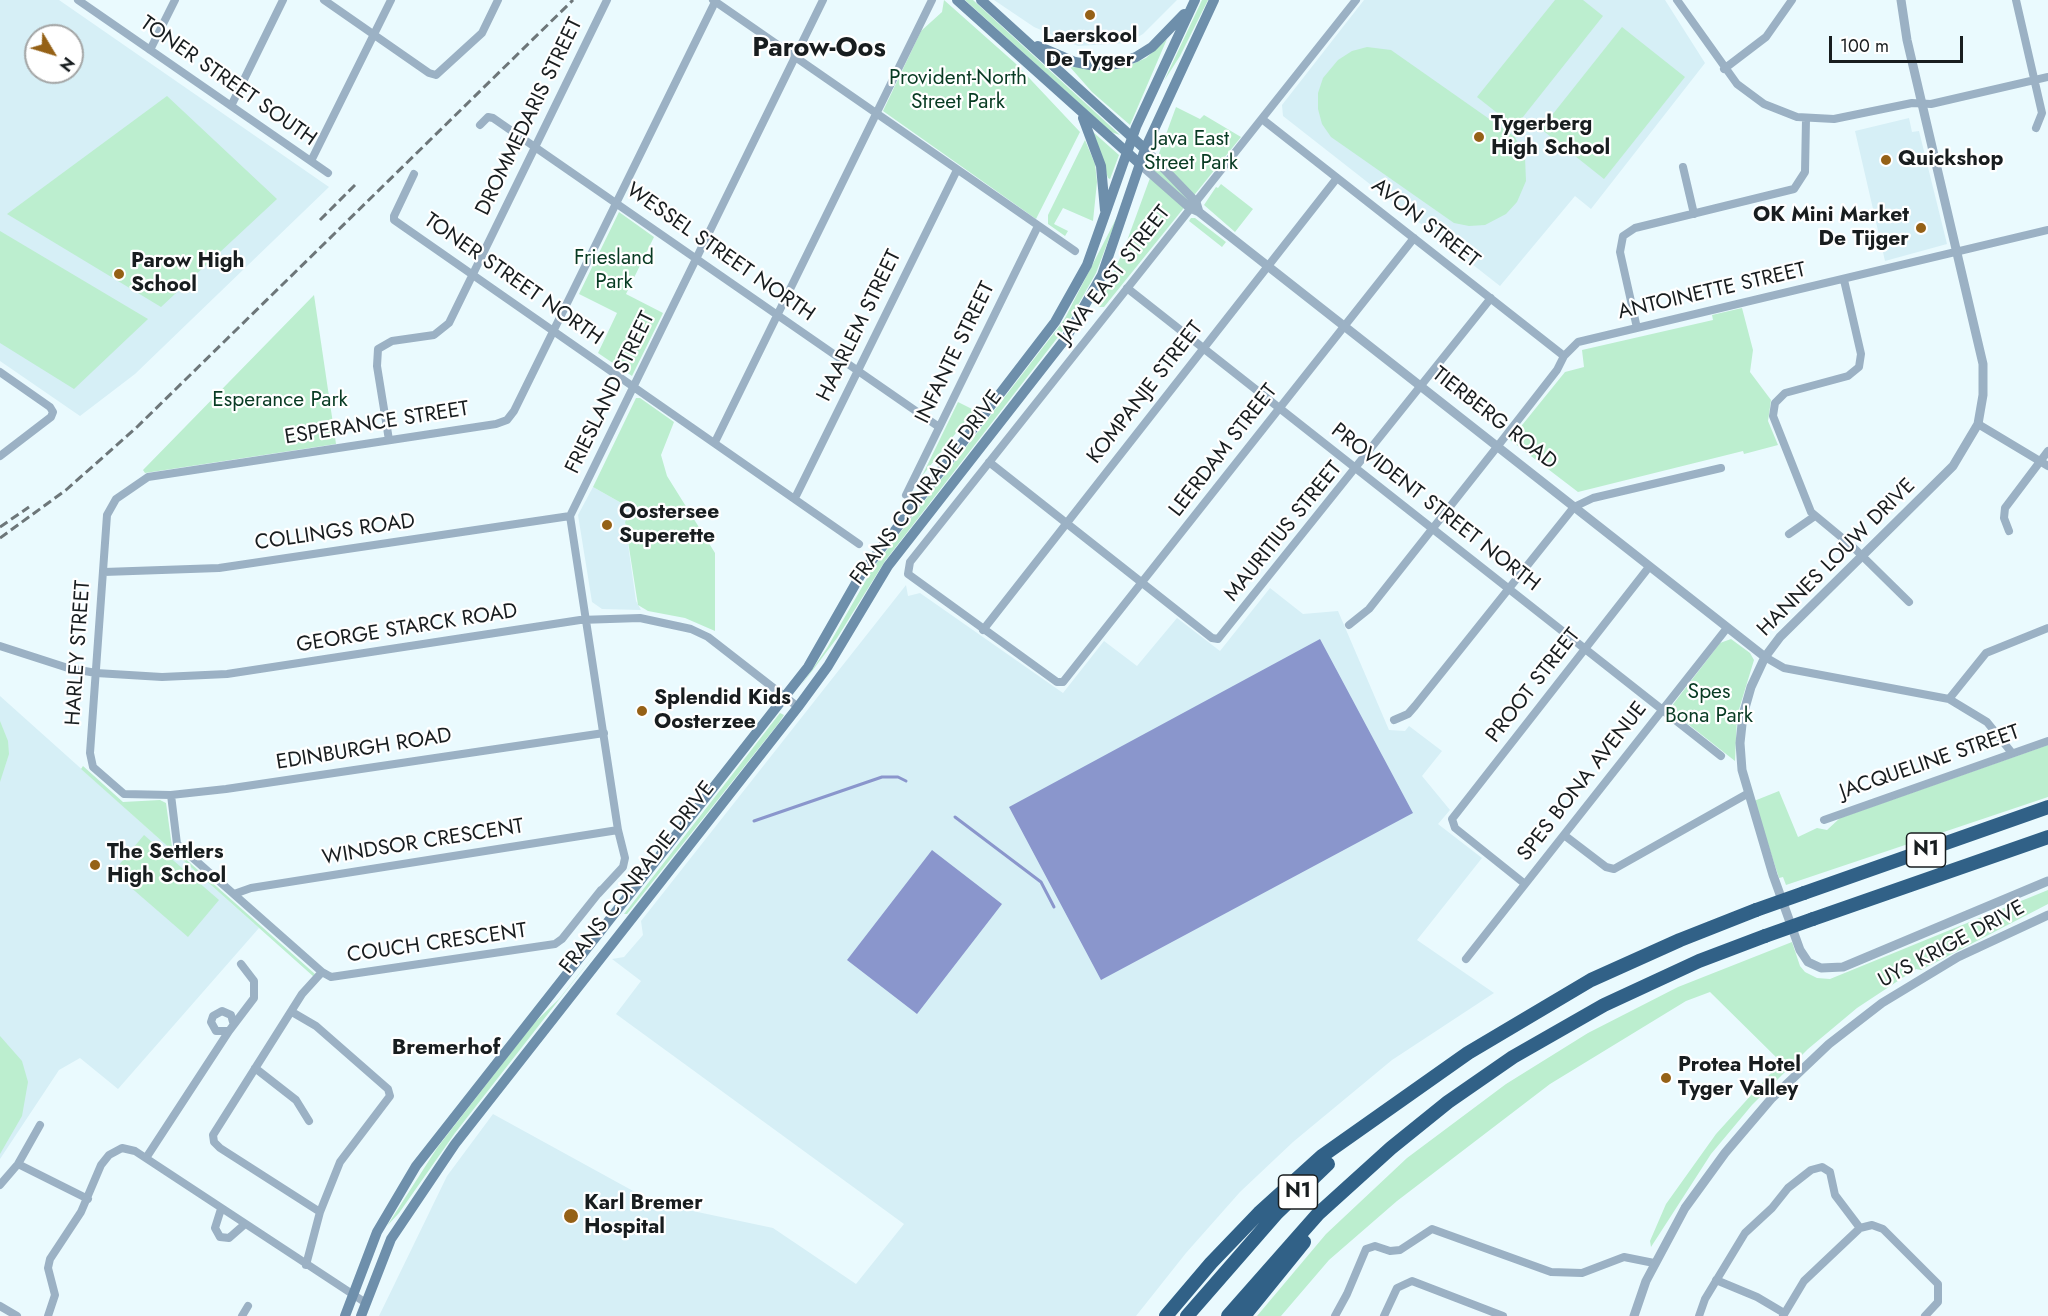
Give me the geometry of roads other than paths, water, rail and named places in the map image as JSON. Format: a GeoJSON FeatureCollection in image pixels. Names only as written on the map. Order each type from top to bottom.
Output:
{"type":"FeatureCollection","features":[{"type":"Feature","properties":{"kind":"highway","name":"N1"},"geometry":{"type":"LineString","coordinates":[[1187,1316],[1276,1212],[1369,1127],[1425,1083],[1510,1026],[1591,980],[1680,940],[1756,910],[2048,807]]}},
{"type":"Feature","properties":{"kind":"highway","name":"N1"},"geometry":{"type":"LineString","coordinates":[[1228,1316],[1284,1250],[1356,1178],[1448,1102],[1514,1057],[1562,1028],[1604,1005],[1699,961],[2048,837]]}},
{"type":"Feature","properties":{"kind":"highway"},"geometry":{"type":"LineString","coordinates":[[1166,1316],[1211,1263],[1283,1190],[1323,1156],[1425,1083]]}},
{"type":"Feature","properties":{"kind":"highway"},"geometry":{"type":"LineString","coordinates":[[1244,1316],[1356,1178]]}},
{"type":"Feature","properties":{"kind":"main road","name":"TIERBERG ROAD"},"geometry":{"type":"LineString","coordinates":[[957,0],[1081,114],[1140,164]]}},
{"type":"Feature","properties":{"kind":"main road","name":"TIERBERG ROAD"},"geometry":{"type":"LineString","coordinates":[[981,0],[1145,149]]}},
{"type":"Feature","properties":{"kind":"main road","name":"FRANS CONRADIE DRIVE"},"geometry":{"type":"LineString","coordinates":[[362,1316],[391,1239],[454,1144],[798,706],[828,666],[888,566],[1042,371],[1075,324],[1102,275],[1145,149],[1214,0]]}},
{"type":"Feature","properties":{"kind":"main road"},"geometry":{"type":"LineString","coordinates":[[1024,39],[1075,62],[1090,65],[1117,64],[1136,57],[1152,47],[1194,2]]}},
{"type":"Feature","properties":{"kind":"main road","name":"FRANS CONRADIE DRIVE"},"geometry":{"type":"LineString","coordinates":[[345,1316],[386,1213],[416,1166],[784,696],[818,651],[860,576],[1055,322],[1088,265],[1127,152],[1194,2]]}},
{"type":"Feature","properties":{"kind":"main road"},"geometry":{"type":"LineString","coordinates":[[1081,114],[1101,166],[1106,216]]}},
{"type":"Feature","properties":{"kind":"street","name":"TONER STREET SOUTH"},"geometry":{"type":"LineString","coordinates":[[78,0],[328,173]]}},
{"type":"Feature","properties":{"kind":"street"},"geometry":{"type":"LineString","coordinates":[[150,50],[175,0]]}},
{"type":"Feature","properties":{"kind":"street"},"geometry":{"type":"LineString","coordinates":[[231,106],[283,0]]}},
{"type":"Feature","properties":{"kind":"street"},"geometry":{"type":"LineString","coordinates":[[324,0],[432,75],[440,74],[482,33],[498,0]]}},
{"type":"Feature","properties":{"kind":"street"},"geometry":{"type":"LineString","coordinates":[[311,162],[392,0]]}},
{"type":"Feature","properties":{"kind":"street","name":"DROMMEDARIS STREET"},"geometry":{"type":"LineString","coordinates":[[389,440],[377,366],[378,349],[393,341],[440,332],[449,322],[607,0]]}},
{"type":"Feature","properties":{"kind":"street"},"geometry":{"type":"LineString","coordinates":[[714,0],[1075,251]]}},
{"type":"Feature","properties":{"kind":"street","name":"ESPERANCE STREET"},"geometry":{"type":"LineString","coordinates":[[116,499],[148,477],[496,424],[507,420],[554,330],[714,0]]}},
{"type":"Feature","properties":{"kind":"street","name":"FRIESLAND STREET"},"geometry":{"type":"LineString","coordinates":[[570,516],[823,0]]}},
{"type":"Feature","properties":{"kind":"street"},"geometry":{"type":"LineString","coordinates":[[715,442],[932,0]]}},
{"type":"Feature","properties":{"kind":"street","name":"JAVA EAST STREET"},"geometry":{"type":"LineString","coordinates":[[983,630],[908,574],[910,562],[1127,288],[1195,207],[1356,0]]}},
{"type":"Feature","properties":{"kind":"street"},"geometry":{"type":"LineString","coordinates":[[1677,0],[1724,69],[1745,92],[1764,104],[1806,119],[1834,119],[1922,104],[2048,77]]}},
{"type":"Feature","properties":{"kind":"street"},"geometry":{"type":"LineString","coordinates":[[1724,69],[1766,38],[1792,0]]}},
{"type":"Feature","properties":{"kind":"street","name":"HANNES LOUW DRIVE"},"geometry":{"type":"LineString","coordinates":[[1901,0],[1922,104],[1983,364],[1983,395],[1978,424],[1953,466],[1780,637],[1765,657],[1748,696],[1742,725],[1740,762],[1747,794],[1800,950],[1808,962],[1821,968],[1843,967],[2048,881]]}},
{"type":"Feature","properties":{"kind":"street"},"geometry":{"type":"LineString","coordinates":[[2016,0],[2036,80],[2042,116],[2036,128]]}},
{"type":"Feature","properties":{"kind":"street","name":"WESSEL STREET NORTH"},"geometry":{"type":"LineString","coordinates":[[480,125],[491,117],[939,427]]}},
{"type":"Feature","properties":{"kind":"street","name":"AVON STREET"},"geometry":{"type":"LineString","coordinates":[[1262,119],[1564,356]]}},
{"type":"Feature","properties":{"kind":"street"},"geometry":{"type":"LineString","coordinates":[[1637,328],[1620,252],[1621,240],[1635,228],[1786,192],[1798,186],[1806,167],[1806,119]]}},
{"type":"Feature","properties":{"kind":"street","name":"TIERBERG ROAD"},"geometry":{"type":"LineString","coordinates":[[1145,149],[1195,207]]}},
{"type":"Feature","properties":{"kind":"street","name":"TIERBERG ROAD"},"geometry":{"type":"LineString","coordinates":[[1140,164],[1765,657]]}},
{"type":"Feature","properties":{"kind":"street"},"geometry":{"type":"LineString","coordinates":[[1683,167],[1694,214]]}},
{"type":"Feature","properties":{"kind":"street","name":"HAARLEM STREET"},"geometry":{"type":"LineString","coordinates":[[795,498],[957,170]]}},
{"type":"Feature","properties":{"kind":"street","name":"TONER STREET NORTH"},"geometry":{"type":"LineString","coordinates":[[414,174],[394,220],[860,544]]}},
{"type":"Feature","properties":{"kind":"street","name":"KOMPANJE STREET"},"geometry":{"type":"LineString","coordinates":[[983,630],[1337,178]]}},
{"type":"Feature","properties":{"kind":"street","name":"INFANTE STREET"},"geometry":{"type":"LineString","coordinates":[[906,495],[1038,226]]}},
{"type":"Feature","properties":{"kind":"street","name":"ANTOINETTE STREET"},"geometry":{"type":"LineString","coordinates":[[1564,356],[1581,341],[2048,230]]}},
{"type":"Feature","properties":{"kind":"street","name":"LEERDAM STREET"},"geometry":{"type":"LineString","coordinates":[[983,630],[1059,683],[1065,681],[1414,238]]}},
{"type":"Feature","properties":{"kind":"street"},"geometry":{"type":"LineString","coordinates":[[1844,280],[1861,354],[1859,367],[1848,376],[1785,393],[1775,404],[1773,411],[1776,428],[1815,516],[1863,557],[1909,603]]}},
{"type":"Feature","properties":{"kind":"street","name":"PROVIDENT STREET NORTH"},"geometry":{"type":"LineString","coordinates":[[1127,288],[1721,756]]}},
{"type":"Feature","properties":{"kind":"street","name":"MAURITIUS STREET"},"geometry":{"type":"LineString","coordinates":[[1142,583],[1212,638],[1218,639],[1224,636],[1491,298]]}},
{"type":"Feature","properties":{"kind":"street"},"geometry":{"type":"LineString","coordinates":[[1349,625],[1369,609],[1557,370],[1564,356]]}},
{"type":"Feature","properties":{"kind":"street"},"geometry":{"type":"LineString","coordinates":[[0,372],[50,407],[53,412],[51,417],[0,456]]}},
{"type":"Feature","properties":{"kind":"street"},"geometry":{"type":"LineString","coordinates":[[1978,424],[2048,466]]}},
{"type":"Feature","properties":{"kind":"street"},"geometry":{"type":"LineString","coordinates":[[2010,531],[2004,518],[2005,508],[2048,451]]}},
{"type":"Feature","properties":{"kind":"street"},"geometry":{"type":"LineString","coordinates":[[989,462],[1142,583]]}},
{"type":"Feature","properties":{"kind":"street"},"geometry":{"type":"LineString","coordinates":[[1394,720],[1412,711],[1574,507],[1593,498],[1721,468]]}},
{"type":"Feature","properties":{"kind":"street","name":"HARLEY STREET"},"geometry":{"type":"LineString","coordinates":[[116,499],[107,515],[91,761],[101,774],[127,796]]}},
{"type":"Feature","properties":{"kind":"street"},"geometry":{"type":"LineString","coordinates":[[570,516],[588,620],[619,834]]}},
{"type":"Feature","properties":{"kind":"street","name":"COLLINGS ROAD"},"geometry":{"type":"LineString","coordinates":[[104,572],[219,568],[570,516]]}},
{"type":"Feature","properties":{"kind":"street"},"geometry":{"type":"LineString","coordinates":[[1789,534],[1815,516]]}},
{"type":"Feature","properties":{"kind":"street","name":"PROOT STREET"},"geometry":{"type":"LineString","coordinates":[[1525,884],[1455,828],[1451,822],[1453,816],[1649,567]]}},
{"type":"Feature","properties":{"kind":"street","name":"GEORGE STARCK ROAD"},"geometry":{"type":"LineString","coordinates":[[0,646],[68,668],[96,673],[162,677],[227,674],[588,620],[640,618],[691,630],[728,650],[798,706]]}},
{"type":"Feature","properties":{"kind":"street","name":"SPES BONA AVENUE"},"geometry":{"type":"LineString","coordinates":[[1466,959],[1728,628]]}},
{"type":"Feature","properties":{"kind":"street"},"geometry":{"type":"LineString","coordinates":[[1949,699],[1986,653],[2048,628]]}},
{"type":"Feature","properties":{"kind":"street"},"geometry":{"type":"LineString","coordinates":[[1765,657],[1784,668],[1949,699],[1987,722],[2012,753]]}},
{"type":"Feature","properties":{"kind":"street","name":"EDINBURGH ROAD"},"geometry":{"type":"LineString","coordinates":[[127,796],[171,795],[604,733]]}},
{"type":"Feature","properties":{"kind":"street","name":"JACQUELINE STREET"},"geometry":{"type":"LineString","coordinates":[[1824,820],[2048,741]]}},
{"type":"Feature","properties":{"kind":"street"},"geometry":{"type":"LineString","coordinates":[[1564,835],[1606,867],[1614,869],[1747,794]]}},
{"type":"Feature","properties":{"kind":"street","name":"COUCH CRESCENT"},"geometry":{"type":"LineString","coordinates":[[171,795],[177,844],[322,972],[337,977],[552,945],[562,939],[620,863],[619,834]]}},
{"type":"Feature","properties":{"kind":"street","name":"WINDSOR CRESCENT"},"geometry":{"type":"LineString","coordinates":[[234,894],[251,888],[619,834]]}},
{"type":"Feature","properties":{"kind":"street","name":"UYS KRIGE DRIVE"},"geometry":{"type":"LineString","coordinates":[[1634,1316],[1654,1263],[1690,1200],[1725,1153],[1771,1099],[1829,1044],[1869,1012],[1925,976],[2048,915]]}},
{"type":"Feature","properties":{"kind":"street"},"geometry":{"type":"LineString","coordinates":[[146,1158],[233,1022],[244,1014],[256,994],[254,981],[241,964]]}},
{"type":"Feature","properties":{"kind":"street"},"geometry":{"type":"LineString","coordinates":[[320,1212],[214,1142],[215,1128],[302,994],[322,972]]}},
{"type":"Feature","properties":{"kind":"street"},"geometry":{"type":"LineString","coordinates":[[219,1047],[219,1032],[211,1022],[216,1013],[222,1011],[228,1013],[233,1022]]}},
{"type":"Feature","properties":{"kind":"street"},"geometry":{"type":"LineString","coordinates":[[292,1012],[316,1026],[390,1092],[388,1101],[340,1162],[320,1212],[306,1264]]}},
{"type":"Feature","properties":{"kind":"street"},"geometry":{"type":"LineString","coordinates":[[219,1032],[229,1031]]}},
{"type":"Feature","properties":{"kind":"street"},"geometry":{"type":"LineString","coordinates":[[255,1068],[296,1100],[309,1121]]}},
{"type":"Feature","properties":{"kind":"street"},"geometry":{"type":"LineString","coordinates":[[0,1185],[18,1164],[40,1125]]}},
{"type":"Feature","properties":{"kind":"street"},"geometry":{"type":"LineString","coordinates":[[48,1316],[55,1296],[48,1263],[88,1199],[101,1165],[115,1151],[127,1148],[146,1158],[366,1303]]}},
{"type":"Feature","properties":{"kind":"street"},"geometry":{"type":"LineString","coordinates":[[18,1164],[88,1199]]}},
{"type":"Feature","properties":{"kind":"street"},"geometry":{"type":"LineString","coordinates":[[1699,1316],[1716,1280],[1744,1233],[1772,1208],[1788,1188],[1814,1168],[1822,1167],[1830,1172],[1835,1195],[1860,1228]]}},
{"type":"Feature","properties":{"kind":"street"},"geometry":{"type":"LineString","coordinates":[[221,1209],[215,1228],[220,1237],[230,1238],[245,1224]]}},
{"type":"Feature","properties":{"kind":"street"},"geometry":{"type":"LineString","coordinates":[[1716,1280],[1757,1297],[1784,1314],[1804,1281],[1860,1228],[1869,1225],[1880,1227],[1935,1280],[1940,1289],[1939,1298],[1925,1316]]}},
{"type":"Feature","properties":{"kind":"street"},"geometry":{"type":"LineString","coordinates":[[1335,1316],[1366,1249],[1375,1246],[1394,1252],[1432,1229],[1551,1272],[1588,1271],[1619,1257],[1634,1257],[1654,1263]]}},
{"type":"Feature","properties":{"kind":"street"},"geometry":{"type":"LineString","coordinates":[[1384,1316],[1397,1288],[1412,1281],[1503,1316]]}},
{"type":"Feature","properties":{"kind":"street"},"geometry":{"type":"LineString","coordinates":[[0,1306],[17,1316]]}},
{"type":"Feature","properties":{"kind":"street"},"geometry":{"type":"LineString","coordinates":[[242,1316],[248,1306]]}},
{"type":"Feature","properties":{"kind":"water"},"geometry":{"type":"Polygon","coordinates":[[[1320,639],[1413,813],[1101,980],[1009,807],[1320,639]]]}},
{"type":"Feature","properties":{"kind":"water"},"geometry":{"type":"Polygon","coordinates":[[[932,850],[1002,904],[917,1014],[847,960],[932,850]]]}},
{"type":"Feature","properties":{"kind":"waterway"},"geometry":{"type":"LineString","coordinates":[[754,821],[882,777],[898,777],[906,781]]}},
{"type":"Feature","properties":{"kind":"waterway"},"geometry":{"type":"LineString","coordinates":[[955,817],[1041,882],[1054,907]]}},
{"type":"Feature","properties":{"kind":"railway"},"geometry":{"type":"LineString","coordinates":[[0,538],[66,490],[136,428],[573,0]]}},
{"type":"Feature","properties":{"kind":"railway"},"geometry":{"type":"LineString","coordinates":[[320,220],[357,183]]}},
{"type":"Feature","properties":{"kind":"railway"},"geometry":{"type":"LineString","coordinates":[[0,527],[29,507]]}},
{"type":"Feature","properties":{"kind":"place","name":"Laerskool De Tyger"},"geometry":{"type":"Point","coordinates":[1090,15]}},
{"type":"Feature","properties":{"kind":"place","name":"Tygerberg High School"},"geometry":{"type":"Point","coordinates":[1479,137]}},
{"type":"Feature","properties":{"kind":"place","name":"Quickshop"},"geometry":{"type":"Point","coordinates":[1886,160]}},
{"type":"Feature","properties":{"kind":"place","name":"OK Mini Market De Tijger"},"geometry":{"type":"Point","coordinates":[1921,228]}},
{"type":"Feature","properties":{"kind":"place","name":"Parow High School"},"geometry":{"type":"Point","coordinates":[119,274]}},
{"type":"Feature","properties":{"kind":"place","name":"Oostersee Superette"},"geometry":{"type":"Point","coordinates":[607,525]}},
{"type":"Feature","properties":{"kind":"place","name":"Splendid Kids Oosterzee"},"geometry":{"type":"Point","coordinates":[642,711]}},
{"type":"Feature","properties":{"kind":"place","name":"The Settlers High School"},"geometry":{"type":"Point","coordinates":[95,865]}},
{"type":"Feature","properties":{"kind":"place","name":"Protea Hotel Tyger Valley"},"geometry":{"type":"Point","coordinates":[1666,1078]}},
{"type":"Feature","properties":{"kind":"place","name":"Karl Bremer Hospital"},"geometry":{"type":"Point","coordinates":[571,1216]}},
{"type":"Feature","properties":{"kind":"district","name":"Parow-Oos"},"geometry":{"type":"Point","coordinates":[819,49]}},
{"type":"Feature","properties":{"kind":"district","name":"Bremerhof"},"geometry":{"type":"Point","coordinates":[446,1049]}},
{"type":"Feature","properties":{"kind":"park label","name":"Provident-North Street Park"},"geometry":{"type":"Point","coordinates":[958,91]}},
{"type":"Feature","properties":{"kind":"park label","name":"Java East Street Park"},"geometry":{"type":"Point","coordinates":[1191,152]}},
{"type":"Feature","properties":{"kind":"park label","name":"Friesland Park"},"geometry":{"type":"Point","coordinates":[614,271]}},
{"type":"Feature","properties":{"kind":"park label","name":"Esperance Park"},"geometry":{"type":"Point","coordinates":[280,401]}},
{"type":"Feature","properties":{"kind":"park label","name":"Spes Bona Park"},"geometry":{"type":"Point","coordinates":[1709,705]}}]}
